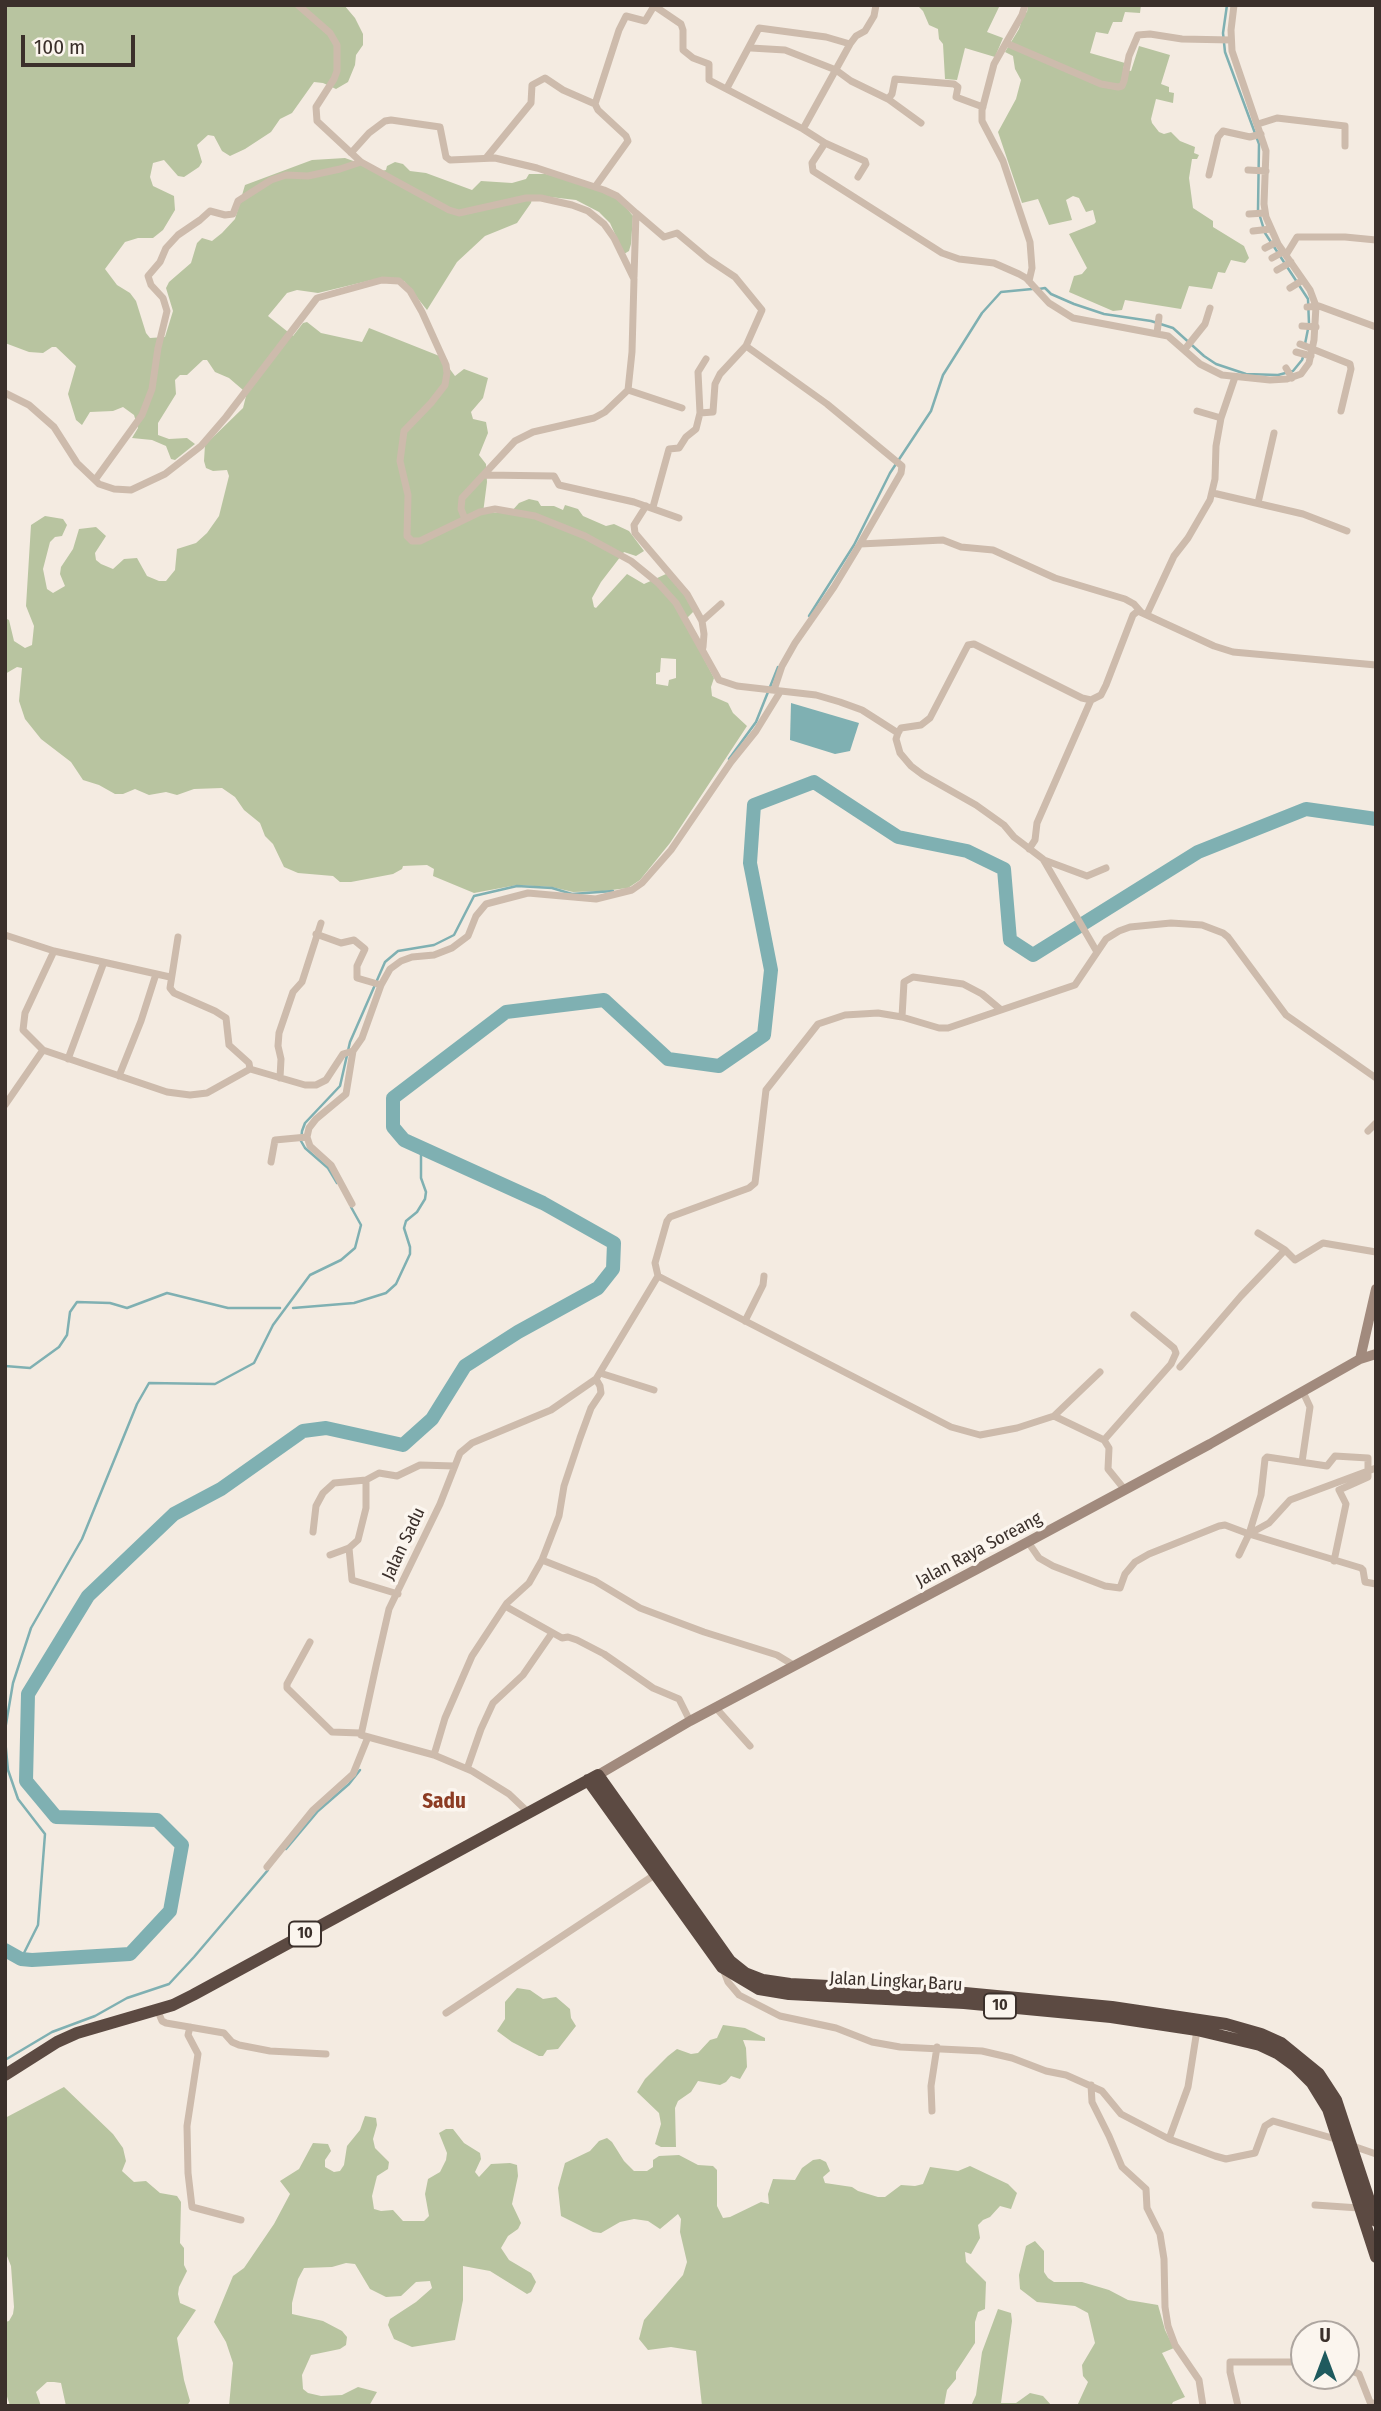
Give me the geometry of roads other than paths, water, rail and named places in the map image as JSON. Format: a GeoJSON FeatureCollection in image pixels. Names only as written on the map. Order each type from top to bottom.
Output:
{"type":"FeatureCollection","features":[{"type":"Feature","properties":{"kind":"highway","name":"10"},"geometry":{"type":"LineString","coordinates":[[5,2075],[57,2042],[77,2033],[173,2005],[593,1778]]}},
{"type":"Feature","properties":{"kind":"highway","name":"Jalan Lingkar Baru"},"geometry":{"type":"LineString","coordinates":[[593,1778],[722,1967],[743,1981],[767,1992],[964,2003],[1111,2017],[1197,2030],[1260,2045],[1295,2066],[1322,2097],[1370,2193],[1376,2221]]}},
{"type":"Feature","properties":{"kind":"highway","name":"Jalan Lingkar Baru"},"geometry":{"type":"LineString","coordinates":[[593,1778],[730,1961],[745,1973],[774,1983],[965,1993],[1112,2007],[1226,2024],[1281,2043],[1319,2074],[1336,2100],[1359,2208],[1376,2257]]}},
{"type":"Feature","properties":{"kind":"main road"},"geometry":{"type":"LineString","coordinates":[[1360,1359],[1376,1289]]}},
{"type":"Feature","properties":{"kind":"main road","name":"Jalan Raya Soreang"},"geometry":{"type":"LineString","coordinates":[[593,1778],[690,1721],[1125,1490],[1360,1359],[1376,1354]]}},
{"type":"Feature","properties":{"kind":"street"},"geometry":{"type":"LineString","coordinates":[[298,5],[330,33],[337,45],[338,62],[334,79],[316,107],[317,121],[361,162],[459,213],[526,198],[541,198],[588,211],[604,224],[614,238],[634,279]]}},
{"type":"Feature","properties":{"kind":"street"},"geometry":{"type":"LineString","coordinates":[[803,129],[850,44],[857,34],[865,31],[874,16],[876,5]]}},
{"type":"Feature","properties":{"kind":"street"},"geometry":{"type":"LineString","coordinates":[[1025,5],[995,64],[983,107],[982,121],[1003,161],[1030,242],[1031,284]]}},
{"type":"Feature","properties":{"kind":"street"},"geometry":{"type":"LineString","coordinates":[[1234,5],[1224,40],[1234,58],[1258,124],[1256,135],[1266,151],[1256,170],[1257,214],[1262,231],[1312,307],[1376,327]]}},
{"type":"Feature","properties":{"kind":"street"},"geometry":{"type":"LineString","coordinates":[[595,104],[624,18],[628,15],[641,22],[645,21],[653,6],[681,24],[683,50],[693,58],[709,64],[709,80],[825,143],[865,161],[866,164],[858,177]]}},
{"type":"Feature","properties":{"kind":"street"},"geometry":{"type":"LineString","coordinates":[[727,88],[760,28],[827,37],[850,44]]}},
{"type":"Feature","properties":{"kind":"street"},"geometry":{"type":"LineString","coordinates":[[1006,43],[1101,84],[1118,87],[1124,81],[1129,56],[1138,35],[1224,40]]}},
{"type":"Feature","properties":{"kind":"street"},"geometry":{"type":"LineString","coordinates":[[751,48],[785,50],[836,70],[851,81],[888,99],[922,123]]}},
{"type":"Feature","properties":{"kind":"street"},"geometry":{"type":"LineString","coordinates":[[486,158],[531,103],[532,85],[545,78],[563,90],[595,104],[626,136],[628,141],[595,187]]}},
{"type":"Feature","properties":{"kind":"street"},"geometry":{"type":"LineString","coordinates":[[888,99],[892,94],[895,79],[919,81],[957,85],[956,97],[983,107]]}},
{"type":"Feature","properties":{"kind":"street"},"geometry":{"type":"LineString","coordinates":[[1258,124],[1276,118],[1345,126],[1345,146]]}},
{"type":"Feature","properties":{"kind":"street"},"geometry":{"type":"LineString","coordinates":[[351,153],[369,133],[385,121],[440,127],[446,157],[450,160],[486,158],[537,168],[617,196],[664,237],[677,233],[735,277],[762,310],[746,346],[720,374],[715,384],[712,412],[700,413]]}},
{"type":"Feature","properties":{"kind":"street"},"geometry":{"type":"LineString","coordinates":[[1209,175],[1221,133],[1226,131],[1256,135]]}},
{"type":"Feature","properties":{"kind":"street"},"geometry":{"type":"LineString","coordinates":[[825,143],[812,163],[813,171],[942,253],[960,259],[994,263],[1031,284],[1040,295],[1073,318],[1110,326],[1158,325],[1174,340],[1188,345],[1210,371],[1235,377],[1306,370],[1304,350],[1312,307]]}},
{"type":"Feature","properties":{"kind":"street"},"geometry":{"type":"LineString","coordinates":[[95,480],[142,415],[152,389],[167,310],[163,298],[151,285],[148,276],[160,262],[166,248],[178,235],[210,211],[233,214],[238,201],[271,180],[286,175],[308,176],[361,162]]}},
{"type":"Feature","properties":{"kind":"street"},"geometry":{"type":"LineString","coordinates":[[465,519],[461,509],[462,498],[515,441],[524,435],[594,418],[606,412],[628,390],[632,352],[636,214]]}},
{"type":"Feature","properties":{"kind":"street"},"geometry":{"type":"LineString","coordinates":[[1279,255],[1297,237],[1376,240]]}},
{"type":"Feature","properties":{"kind":"street"},"geometry":{"type":"LineString","coordinates":[[5,393],[29,405],[54,427],[77,463],[99,484],[114,489],[131,490],[165,474],[201,446],[226,417],[311,302],[324,294],[391,279],[399,281],[410,291],[437,343],[447,373],[444,385],[431,403],[404,431],[400,461],[408,495],[407,536],[412,541],[420,541],[480,512],[495,509],[535,516],[585,536],[631,561],[658,583],[676,603],[719,680],[737,686],[816,695],[849,705],[898,733]]}},
{"type":"Feature","properties":{"kind":"street"},"geometry":{"type":"LineString","coordinates":[[1188,345],[1205,324],[1210,308]]}},
{"type":"Feature","properties":{"kind":"street"},"geometry":{"type":"LineString","coordinates":[[54,951],[25,1013],[24,1021],[24,1032],[43,1050],[167,1092],[190,1095],[207,1093],[250,1069],[305,1086],[322,1083],[362,1038],[378,983],[390,969],[412,957],[434,955],[452,948],[468,936],[476,916],[486,904],[528,893],[596,899],[632,890],[642,883],[671,850],[755,731],[776,690],[782,666],[795,643],[834,587],[901,473],[902,466],[827,404],[746,346]]}},
{"type":"Feature","properties":{"kind":"street"},"geometry":{"type":"LineString","coordinates":[[1304,350],[1351,366],[1340,411]]}},
{"type":"Feature","properties":{"kind":"street"},"geometry":{"type":"LineString","coordinates":[[702,647],[702,621],[687,594],[635,533],[634,526],[649,507],[669,449],[679,448],[696,429],[700,413],[698,372],[706,359]]}},
{"type":"Feature","properties":{"kind":"street"},"geometry":{"type":"LineString","coordinates":[[1144,613],[1174,556],[1188,538],[1213,493],[1221,418],[1235,377]]}},
{"type":"Feature","properties":{"kind":"street"},"geometry":{"type":"LineString","coordinates":[[628,390],[682,408]]}},
{"type":"Feature","properties":{"kind":"street"},"geometry":{"type":"LineString","coordinates":[[1197,411],[1221,418]]}},
{"type":"Feature","properties":{"kind":"street"},"geometry":{"type":"LineString","coordinates":[[1258,503],[1274,433]]}},
{"type":"Feature","properties":{"kind":"street"},"geometry":{"type":"LineString","coordinates":[[485,475],[555,476],[559,485],[605,494],[679,518]]}},
{"type":"Feature","properties":{"kind":"street"},"geometry":{"type":"LineString","coordinates":[[1213,493],[1303,514],[1348,530]]}},
{"type":"Feature","properties":{"kind":"street"},"geometry":{"type":"LineString","coordinates":[[860,544],[943,540],[961,547],[993,550],[1055,578],[1125,598],[1144,613],[1214,646],[1233,652],[1376,665]]}},
{"type":"Feature","properties":{"kind":"street"},"geometry":{"type":"LineString","coordinates":[[702,621],[721,604]]}},
{"type":"Feature","properties":{"kind":"street"},"geometry":{"type":"LineString","coordinates":[[1106,868],[1087,876],[1043,859],[976,805],[911,766],[900,753],[896,739],[901,728],[921,725],[930,718],[971,644],[1082,698],[1091,700],[1101,695],[1133,615],[1144,613]]}},
{"type":"Feature","properties":{"kind":"street"},"geometry":{"type":"LineString","coordinates":[[1029,849],[1035,840],[1037,823],[1054,782],[1091,700]]}},
{"type":"Feature","properties":{"kind":"street"},"geometry":{"type":"LineString","coordinates":[[1043,859],[1097,952]]}},
{"type":"Feature","properties":{"kind":"street"},"geometry":{"type":"LineString","coordinates":[[1100,1372],[1054,1416],[1017,1428],[975,1434],[951,1427],[657,1276],[656,1257],[665,1225],[670,1217],[749,1188],[755,1183],[766,1090],[818,1024],[845,1015],[878,1013],[944,1028],[1075,985],[1106,939],[1130,927],[1171,922],[1202,925],[1223,933],[1286,1015],[1376,1078]]}},
{"type":"Feature","properties":{"kind":"street"},"geometry":{"type":"LineString","coordinates":[[280,1078],[279,1033],[293,992],[302,982],[321,923]]}},
{"type":"Feature","properties":{"kind":"street"},"geometry":{"type":"LineString","coordinates":[[316,934],[341,943],[355,940],[365,948],[357,966],[357,978],[378,983]]}},
{"type":"Feature","properties":{"kind":"street"},"geometry":{"type":"LineString","coordinates":[[5,935],[54,951],[170,977]]}},
{"type":"Feature","properties":{"kind":"street"},"geometry":{"type":"LineString","coordinates":[[178,937],[170,988],[174,993],[226,1018],[229,1045],[249,1063],[250,1069]]}},
{"type":"Feature","properties":{"kind":"street"},"geometry":{"type":"LineString","coordinates":[[68,1059],[104,962]]}},
{"type":"Feature","properties":{"kind":"street"},"geometry":{"type":"LineString","coordinates":[[120,1076],[156,974]]}},
{"type":"Feature","properties":{"kind":"street"},"geometry":{"type":"LineString","coordinates":[[902,1017],[904,982],[913,977],[963,984],[982,994],[1000,1009]]}},
{"type":"Feature","properties":{"kind":"street"},"geometry":{"type":"LineString","coordinates":[[5,1104],[43,1050]]}},
{"type":"Feature","properties":{"kind":"street"},"geometry":{"type":"LineString","coordinates":[[304,1137],[316,1119],[346,1094],[350,1052]]}},
{"type":"Feature","properties":{"kind":"street"},"geometry":{"type":"LineString","coordinates":[[1368,1131],[1376,1123]]}},
{"type":"Feature","properties":{"kind":"street"},"geometry":{"type":"LineString","coordinates":[[271,1162],[275,1140],[304,1137]]}},
{"type":"Feature","properties":{"kind":"street"},"geometry":{"type":"LineString","coordinates":[[304,1137],[331,1165],[352,1204]]}},
{"type":"Feature","properties":{"kind":"street"},"geometry":{"type":"LineString","coordinates":[[1258,1233],[1285,1250],[1295,1260],[1326,1243],[1376,1252]]}},
{"type":"Feature","properties":{"kind":"street"},"geometry":{"type":"LineString","coordinates":[[1180,1367],[1285,1250]]}},
{"type":"Feature","properties":{"kind":"street","name":"Jalan Sadu"},"geometry":{"type":"LineString","coordinates":[[267,1867],[313,1810],[353,1774],[364,1735],[389,1609],[448,1486],[460,1453],[472,1443],[551,1410],[598,1376],[657,1276]]}},
{"type":"Feature","properties":{"kind":"street"},"geometry":{"type":"LineString","coordinates":[[745,1321],[763,1284],[764,1276]]}},
{"type":"Feature","properties":{"kind":"street"},"geometry":{"type":"LineString","coordinates":[[1104,1440],[1171,1364],[1177,1353],[1134,1315]]}},
{"type":"Feature","properties":{"kind":"street"},"geometry":{"type":"LineString","coordinates":[[434,1755],[445,1718],[467,1665],[505,1606],[529,1583],[542,1560],[559,1516],[564,1486],[580,1437],[591,1408],[601,1393],[598,1376],[654,1390]]}},
{"type":"Feature","properties":{"kind":"street"},"geometry":{"type":"LineString","coordinates":[[1302,1462],[1310,1407],[1303,1392]]}},
{"type":"Feature","properties":{"kind":"street"},"geometry":{"type":"LineString","coordinates":[[1054,1416],[1104,1440],[1109,1448],[1108,1468],[1125,1490]]}},
{"type":"Feature","properties":{"kind":"street"},"geometry":{"type":"LineString","coordinates":[[1239,1555],[1261,1495],[1265,1459],[1270,1456],[1327,1466],[1335,1456],[1365,1457],[1368,1458],[1370,1471],[1365,1479],[1339,1490],[1346,1504],[1334,1561]]}},
{"type":"Feature","properties":{"kind":"street"},"geometry":{"type":"LineString","coordinates":[[313,1532],[316,1506],[323,1493],[339,1482],[366,1480],[379,1473],[397,1476],[420,1465],[454,1466]]}},
{"type":"Feature","properties":{"kind":"street"},"geometry":{"type":"LineString","coordinates":[[1250,1530],[1269,1523],[1290,1500],[1370,1471]]}},
{"type":"Feature","properties":{"kind":"street"},"geometry":{"type":"LineString","coordinates":[[330,1555],[349,1548],[360,1536],[366,1508],[366,1480]]}},
{"type":"Feature","properties":{"kind":"street"},"geometry":{"type":"LineString","coordinates":[[1028,1542],[1039,1558],[1053,1566],[1115,1589],[1120,1588],[1125,1574],[1135,1562],[1187,1538],[1225,1525],[1250,1530],[1361,1569],[1365,1582],[1376,1584]]}},
{"type":"Feature","properties":{"kind":"street"},"geometry":{"type":"LineString","coordinates":[[349,1548],[352,1580],[398,1594]]}},
{"type":"Feature","properties":{"kind":"street"},"geometry":{"type":"LineString","coordinates":[[542,1560],[595,1581],[640,1608],[777,1655],[795,1666]]}},
{"type":"Feature","properties":{"kind":"street"},"geometry":{"type":"LineString","coordinates":[[505,1606],[562,1638],[577,1640],[604,1654],[653,1688],[679,1699],[690,1721]]}},
{"type":"Feature","properties":{"kind":"street"},"geometry":{"type":"LineString","coordinates":[[467,1769],[493,1703],[523,1675],[552,1633]]}},
{"type":"Feature","properties":{"kind":"street"},"geometry":{"type":"LineString","coordinates":[[310,1642],[286,1686],[332,1732],[364,1735],[434,1755],[467,1769],[509,1794],[529,1813]]}},
{"type":"Feature","properties":{"kind":"street"},"geometry":{"type":"LineString","coordinates":[[716,1708],[750,1746]]}},
{"type":"Feature","properties":{"kind":"street"},"geometry":{"type":"LineString","coordinates":[[446,2013],[656,1874]]}},
{"type":"Feature","properties":{"kind":"street"},"geometry":{"type":"LineString","coordinates":[[722,1967],[739,1995],[788,2019],[836,2028],[872,2042],[900,2047],[982,2051],[1066,2075],[1102,2091],[1121,2114],[1194,2150],[1226,2159],[1255,2152],[1265,2126],[1273,2121],[1376,2154]]}},
{"type":"Feature","properties":{"kind":"street"},"geometry":{"type":"LineString","coordinates":[[157,2009],[162,2021],[166,2023],[224,2033],[239,2045],[270,2051],[326,2054]]}},
{"type":"Feature","properties":{"kind":"street"},"geometry":{"type":"LineString","coordinates":[[190,2027],[188,2035],[198,2054],[187,2126],[192,2207],[241,2220]]}},
{"type":"Feature","properties":{"kind":"street"},"geometry":{"type":"LineString","coordinates":[[1169,2139],[1188,2087],[1197,2030]]}},
{"type":"Feature","properties":{"kind":"street"},"geometry":{"type":"LineString","coordinates":[[932,2111],[931,2086],[937,2047]]}},
{"type":"Feature","properties":{"kind":"street"},"geometry":{"type":"LineString","coordinates":[[1091,2085],[1092,2102],[1122,2167],[1147,2192],[1147,2208],[1160,2234],[1164,2259],[1164,2307],[1168,2326],[1175,2344],[1199,2380],[1203,2406]]}},
{"type":"Feature","properties":{"kind":"street"},"geometry":{"type":"LineString","coordinates":[[1315,2205],[1359,2208]]}},
{"type":"Feature","properties":{"kind":"street"},"geometry":{"type":"LineString","coordinates":[[1238,2406],[1230,2362],[1290,2362]]}},
{"type":"Feature","properties":{"kind":"street"},"geometry":{"type":"LineString","coordinates":[[1360,2377],[1370,2402],[1376,2404]]}},
{"type":"Feature","properties":{"kind":"water"},"geometry":{"type":"Polygon","coordinates":[[[791,703],[859,723],[850,751],[835,754],[790,740],[791,703]]]}},
{"type":"Feature","properties":{"kind":"waterway"},"geometry":{"type":"LineString","coordinates":[[1227,5],[1223,33],[1225,52],[1259,144],[1258,210],[1265,233],[1308,299],[1309,324],[1305,344]]}},
{"type":"Feature","properties":{"kind":"waterway"},"geometry":{"type":"LineString","coordinates":[[1039,289],[1045,288],[1051,294],[1104,314],[1151,321],[1173,328],[1216,364],[1246,374],[1278,375],[1293,371],[1304,354]]}},
{"type":"Feature","properties":{"kind":"waterway"},"geometry":{"type":"LineString","coordinates":[[809,616],[854,545],[890,473],[931,411],[943,375],[982,313],[1001,292],[1032,289]]}},
{"type":"Feature","properties":{"kind":"waterway"},"geometry":{"type":"LineString","coordinates":[[729,759],[756,722],[778,667]]}},
{"type":"Feature","properties":{"kind":"waterway"},"geometry":{"type":"LineString","coordinates":[[5,1950],[21,1959],[32,1960],[130,1954],[170,1911],[182,1845],[157,1820],[56,1817],[26,1781],[28,1694],[88,1596],[174,1514],[221,1489],[303,1431],[326,1428],[403,1445],[432,1419],[465,1366],[518,1332],[598,1288],[613,1269],[614,1243],[543,1203],[404,1140],[393,1127],[393,1098],[506,1012],[604,1000],[668,1059],[719,1066],[764,1035],[771,970],[750,863],[754,805],[814,782],[898,837],[967,851],[1004,869],[1010,940],[1033,955],[1198,852],[1306,809],[1376,819]]}},
{"type":"Feature","properties":{"kind":"waterway"},"geometry":{"type":"LineString","coordinates":[[337,1183],[328,1168],[305,1148],[301,1141],[302,1131],[305,1123],[340,1086],[350,1042],[385,962],[398,951],[434,945],[454,935],[474,896],[517,886],[552,888],[572,894],[613,891]]}},
{"type":"Feature","properties":{"kind":"waterway"},"geometry":{"type":"LineString","coordinates":[[293,1308],[354,1303],[386,1293],[396,1284],[410,1254],[404,1228],[406,1221],[417,1212],[425,1199],[426,1192],[421,1178],[421,1148]]}},
{"type":"Feature","properties":{"kind":"waterway"},"geometry":{"type":"LineString","coordinates":[[5,1730],[13,1683],[31,1628],[82,1539],[137,1404],[149,1383],[215,1384],[254,1363],[273,1325],[310,1275],[341,1260],[355,1248],[361,1225],[351,1207]]}},
{"type":"Feature","properties":{"kind":"waterway"},"geometry":{"type":"LineString","coordinates":[[5,1366],[30,1368],[59,1347],[67,1335],[70,1312],[77,1302],[110,1303],[127,1308],[167,1293],[228,1308],[280,1308]]}},
{"type":"Feature","properties":{"kind":"waterway"},"geometry":{"type":"LineString","coordinates":[[5,1739],[8,1770],[18,1799],[45,1834],[38,1925],[21,1959]]}},
{"type":"Feature","properties":{"kind":"waterway"},"geometry":{"type":"LineString","coordinates":[[286,1849],[318,1811],[349,1784],[360,1770]]}},
{"type":"Feature","properties":{"kind":"waterway"},"geometry":{"type":"LineString","coordinates":[[5,2060],[52,2032],[95,2016],[127,1998],[169,1984],[268,1870]]}},
{"type":"Feature","properties":{"kind":"district","name":"Sadu"},"geometry":{"type":"Point","coordinates":[444,1802]}}]}
